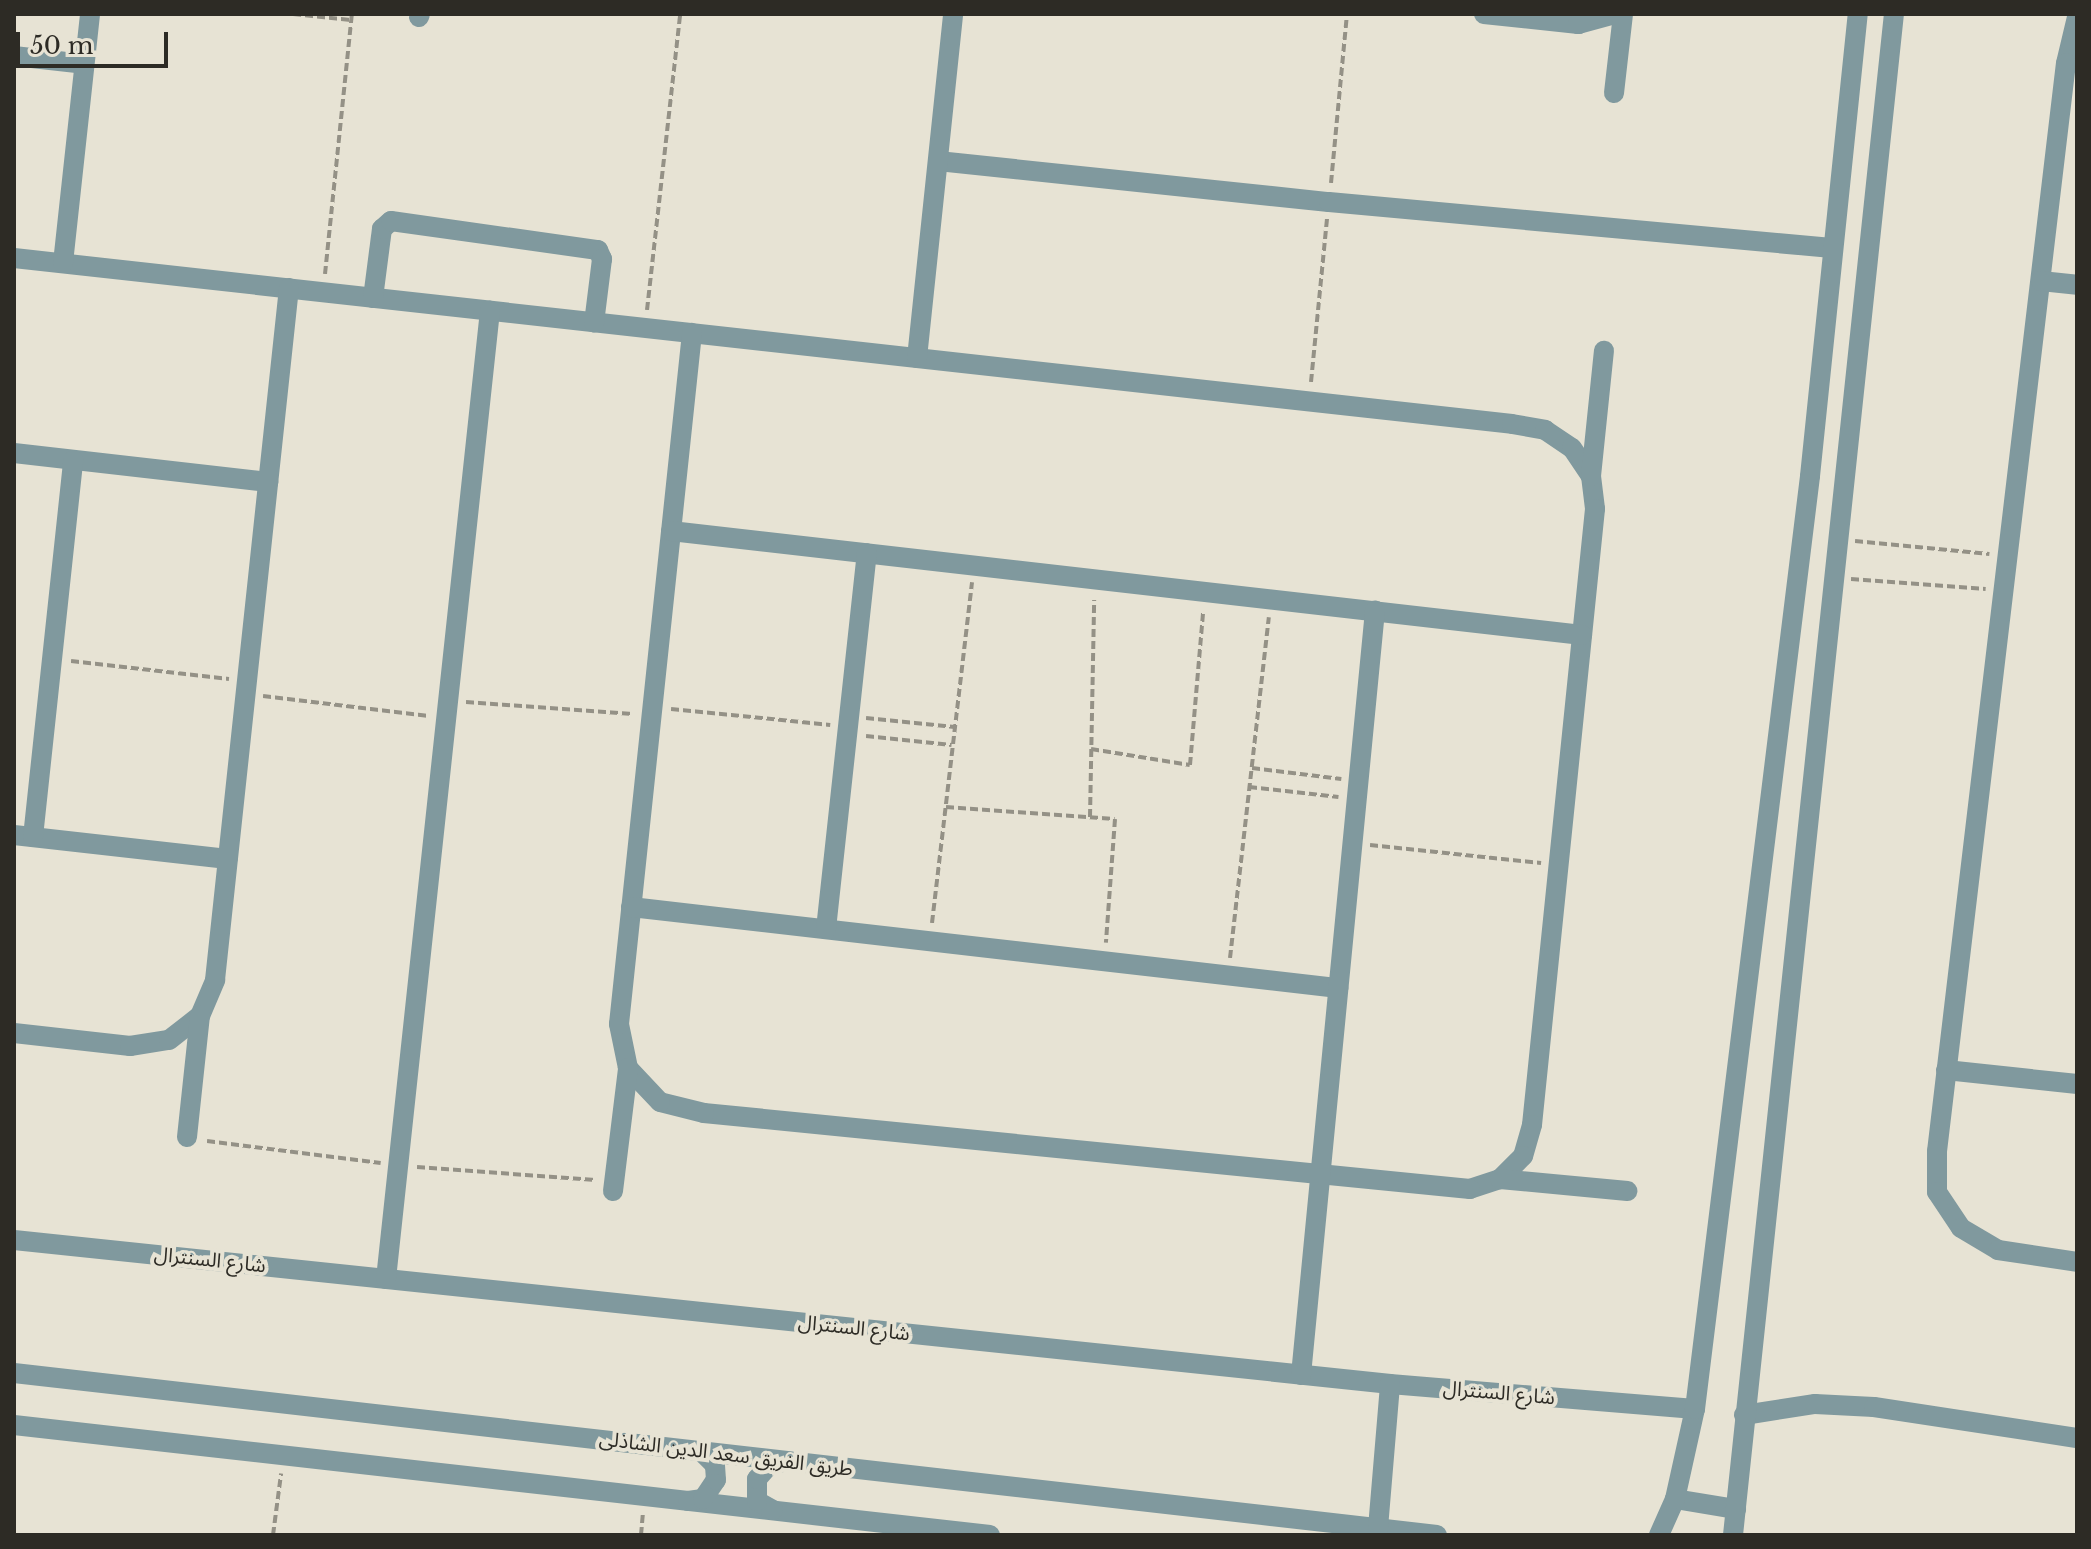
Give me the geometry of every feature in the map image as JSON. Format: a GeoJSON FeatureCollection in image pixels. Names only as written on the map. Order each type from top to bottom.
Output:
{"type":"FeatureCollection","features":[{"type":"Feature","properties":{"kind":"street"},"geometry":{"type":"LineString","coordinates":[[63,263],[90,14]]}},
{"type":"Feature","properties":{"kind":"street"},"geometry":{"type":"LineString","coordinates":[[917,358],[953,14]]}},
{"type":"Feature","properties":{"kind":"street"},"geometry":{"type":"LineString","coordinates":[[1484,14],[1578,24],[1615,14]]}},
{"type":"Feature","properties":{"kind":"street"},"geometry":{"type":"LineString","coordinates":[[1614,93],[1623,14]]}},
{"type":"Feature","properties":{"kind":"street"},"geometry":{"type":"LineString","coordinates":[[1659,1535],[1675,1499],[1695,1409],[1808,491],[1858,14]]}},
{"type":"Feature","properties":{"kind":"street"},"geometry":{"type":"LineString","coordinates":[[1733,1535],[1894,14]]}},
{"type":"Feature","properties":{"kind":"street"},"geometry":{"type":"LineString","coordinates":[[2077,17],[2066,63],[2068,119],[2041,281],[1937,1151],[1937,1192],[1961,1228],[1998,1250],[2077,1262]]}},
{"type":"Feature","properties":{"kind":"street"},"geometry":{"type":"LineString","coordinates":[[14,56],[84,64]]}},
{"type":"Feature","properties":{"kind":"street"},"geometry":{"type":"LineString","coordinates":[[938,161],[1329,202],[1832,248]]}},
{"type":"Feature","properties":{"kind":"street"},"geometry":{"type":"LineString","coordinates":[[373,298],[382,229],[391,221],[598,250],[602,259],[594,323]]}},
{"type":"Feature","properties":{"kind":"street"},"geometry":{"type":"LineString","coordinates":[[14,258],[1534,428],[1545,430],[1572,448],[1591,476]]}},
{"type":"Feature","properties":{"kind":"street"},"geometry":{"type":"LineString","coordinates":[[2041,281],[2077,285]]}},
{"type":"Feature","properties":{"kind":"street"},"geometry":{"type":"LineString","coordinates":[[187,1137],[200,1016],[215,980],[289,288]]}},
{"type":"Feature","properties":{"kind":"street"},"geometry":{"type":"LineString","coordinates":[[386,1279],[490,311]]}},
{"type":"Feature","properties":{"kind":"street"},"geometry":{"type":"LineString","coordinates":[[613,1191],[628,1068],[619,1024],[692,333]]}},
{"type":"Feature","properties":{"kind":"street"},"geometry":{"type":"LineString","coordinates":[[1500,1179],[1523,1156],[1532,1125],[1595,509],[1591,476],[1604,351]]}},
{"type":"Feature","properties":{"kind":"street"},"geometry":{"type":"LineString","coordinates":[[14,453],[268,482]]}},
{"type":"Feature","properties":{"kind":"street"},"geometry":{"type":"LineString","coordinates":[[73,460],[52,659],[23,836],[228,859]]}},
{"type":"Feature","properties":{"kind":"street"},"geometry":{"type":"LineString","coordinates":[[671,531],[1582,635]]}},
{"type":"Feature","properties":{"kind":"street"},"geometry":{"type":"LineString","coordinates":[[826,929],[867,553]]}},
{"type":"Feature","properties":{"kind":"street"},"geometry":{"type":"LineString","coordinates":[[1301,1375],[1375,611]]}},
{"type":"Feature","properties":{"kind":"street"},"geometry":{"type":"LineString","coordinates":[[631,907],[1338,988]]}},
{"type":"Feature","properties":{"kind":"street"},"geometry":{"type":"LineString","coordinates":[[14,1033],[130,1046],[169,1040],[200,1016]]}},
{"type":"Feature","properties":{"kind":"street"},"geometry":{"type":"LineString","coordinates":[[628,1068],[660,1102],[704,1113],[1470,1189],[1500,1179],[1627,1191]]}},
{"type":"Feature","properties":{"kind":"street"},"geometry":{"type":"LineString","coordinates":[[1946,1070],[2077,1084]]}},
{"type":"Feature","properties":{"kind":"street","name":"شارع السنترال"},"geometry":{"type":"LineString","coordinates":[[14,1240],[1390,1384],[1695,1409]]}},
{"type":"Feature","properties":{"kind":"street","name":"طريق الفريق سعد الدين الشاذلى"},"geometry":{"type":"LineString","coordinates":[[14,1373],[1437,1535]]}},
{"type":"Feature","properties":{"kind":"street"},"geometry":{"type":"LineString","coordinates":[[1378,1528],[1390,1384]]}},
{"type":"Feature","properties":{"kind":"street"},"geometry":{"type":"LineString","coordinates":[[1744,1415],[1815,1404],[1874,1407],[2077,1438]]}},
{"type":"Feature","properties":{"kind":"street"},"geometry":{"type":"LineString","coordinates":[[14,1425],[990,1535]]}},
{"type":"Feature","properties":{"kind":"street"},"geometry":{"type":"LineString","coordinates":[[684,1501],[703,1499],[716,1480],[715,1465],[701,1451]]}},
{"type":"Feature","properties":{"kind":"street"},"geometry":{"type":"LineString","coordinates":[[780,1512],[764,1508],[757,1501],[757,1479],[769,1465],[791,1462]]}},
{"type":"Feature","properties":{"kind":"street"},"geometry":{"type":"LineString","coordinates":[[1675,1499],[1736,1509]]}},
{"type":"Feature","properties":{"kind":"path"},"geometry":{"type":"LineString","coordinates":[[293,14],[352,17],[323,292]]}},
{"type":"Feature","properties":{"kind":"path"},"geometry":{"type":"LineString","coordinates":[[645,328],[680,14]]}},
{"type":"Feature","properties":{"kind":"path"},"geometry":{"type":"LineString","coordinates":[[1837,539],[2008,556]]}},
{"type":"Feature","properties":{"kind":"path"},"geometry":{"type":"LineString","coordinates":[[930,941],[974,565]]}},
{"type":"Feature","properties":{"kind":"path"},"geometry":{"type":"LineString","coordinates":[[1833,578],[2004,590]]}},
{"type":"Feature","properties":{"kind":"path"},"geometry":{"type":"LineString","coordinates":[[1090,817],[1095,579]]}},
{"type":"Feature","properties":{"kind":"path"},"geometry":{"type":"LineString","coordinates":[[1091,749],[1190,765],[1204,591]]}},
{"type":"Feature","properties":{"kind":"path"},"geometry":{"type":"LineString","coordinates":[[1228,975],[1271,599]]}},
{"type":"Feature","properties":{"kind":"path"},"geometry":{"type":"LineString","coordinates":[[52,659],[246,687],[448,709],[652,712],[848,726],[955,727]]}},
{"type":"Feature","properties":{"kind":"path"},"geometry":{"type":"LineString","coordinates":[[848,726],[953,745]]}},
{"type":"Feature","properties":{"kind":"path"},"geometry":{"type":"LineString","coordinates":[[1252,768],[1357,790]]}},
{"type":"Feature","properties":{"kind":"path"},"geometry":{"type":"LineString","coordinates":[[1249,787],[1357,790]]}},
{"type":"Feature","properties":{"kind":"path"},"geometry":{"type":"LineString","coordinates":[[946,807],[1115,819],[1104,961]]}},
{"type":"Feature","properties":{"kind":"path"},"geometry":{"type":"LineString","coordinates":[[1352,843],[1560,865]]}},
{"type":"Feature","properties":{"kind":"path"},"geometry":{"type":"LineString","coordinates":[[273,1535],[283,1456]]}}]}
